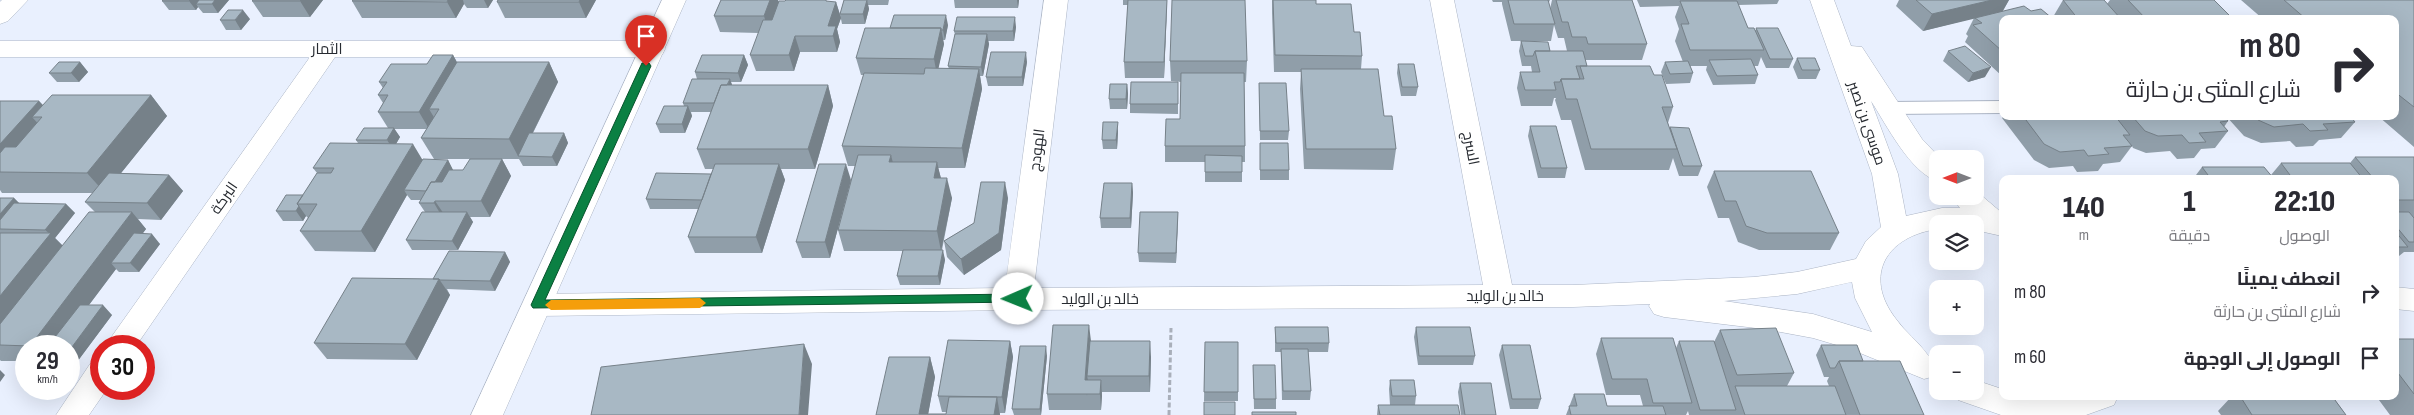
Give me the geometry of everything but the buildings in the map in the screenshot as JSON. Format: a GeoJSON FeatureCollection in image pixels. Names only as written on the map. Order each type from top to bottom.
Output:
{"type":"FeatureCollection","features":[{"type":"Feature","properties":{"kind":"street"},"geometry":{"type":"LineString","coordinates":[[0,16],[16,0]]}},
{"type":"Feature","properties":{"kind":"street"},"geometry":{"type":"LineString","coordinates":[[486,415],[674,0]]}},
{"type":"Feature","properties":{"kind":"street","name":"الهودج"},"geometry":{"type":"LineString","coordinates":[[1018,299],[1056,0]]}},
{"type":"Feature","properties":{"kind":"street","name":"السرج"},"geometry":{"type":"LineString","coordinates":[[1442,0],[1500,296]]}},
{"type":"Feature","properties":{"kind":"street","name":"موسى بن نصير"},"geometry":{"type":"LineString","coordinates":[[1826,9],[1913,145],[1929,162]]}},
{"type":"Feature","properties":{"kind":"street","name":"موسى بن نصير"},"geometry":{"type":"LineString","coordinates":[[1826,9],[1885,174],[1895,230]]}},
{"type":"Feature","properties":{"kind":"street","name":"الثمار"},"geometry":{"type":"LineString","coordinates":[[0,49],[653,49]]}},
{"type":"Feature","properties":{"kind":"street","name":"البركة"},"geometry":{"type":"LineString","coordinates":[[128,335],[328,49]]}},
{"type":"Feature","properties":{"kind":"street"},"geometry":{"type":"LineString","coordinates":[[1975,205],[1999,224]]}},
{"type":"Feature","properties":{"kind":"street"},"geometry":{"type":"LineString","coordinates":[[1929,369],[1898,343],[1878,317],[1868,292],[1867,268],[1876,246],[1895,230],[1924,220],[1958,217],[1999,225]]}},
{"type":"Feature","properties":{"kind":"street","name":"خالد بن الوليد"},"geometry":{"type":"LineString","coordinates":[[537,305],[1018,299],[1573,296],[1774,286],[1867,268]]}},
{"type":"Feature","properties":{"kind":"street","name":"خالد بن الوليد"},"geometry":{"type":"LineString","coordinates":[[1573,296],[1789,321],[1860,340],[1929,370]]}},
{"type":"Feature","properties":{"kind":"street"},"geometry":{"type":"LineString","coordinates":[[2399,298],[2414,300]]}},
{"type":"Feature","properties":{"kind":"street"},"geometry":{"type":"LineString","coordinates":[[2399,306],[2414,305]]}},
{"type":"Feature","properties":{"kind":"street"},"geometry":{"type":"LineString","coordinates":[[72,415],[90,389]]}},
{"type":"Feature","properties":{"kind":"street"},"geometry":{"type":"LineString","coordinates":[[1989,402],[2032,409],[2071,408],[2092,400]]}},
{"type":"Feature","properties":{"kind":"street"},"geometry":{"type":"LineString","coordinates":[[2103,400],[2104,415]]}},
{"type":"Feature","properties":{"kind":"lane"},"geometry":{"type":"LineString","coordinates":[[1890,108],[1999,107]]}},
{"type":"Feature","properties":{"kind":"path"},"geometry":{"type":"LineString","coordinates":[[1169,415],[1172,298]]}},
{"type":"Feature","properties":{"kind":"slow traffic"},"geometry":{"type":"LineString","coordinates":[[551,305],[700,303]]}},
{"type":"Feature","properties":{"kind":"route"},"geometry":{"type":"LineString","coordinates":[[646,66],[537,305],[1018,299]]}}]}
